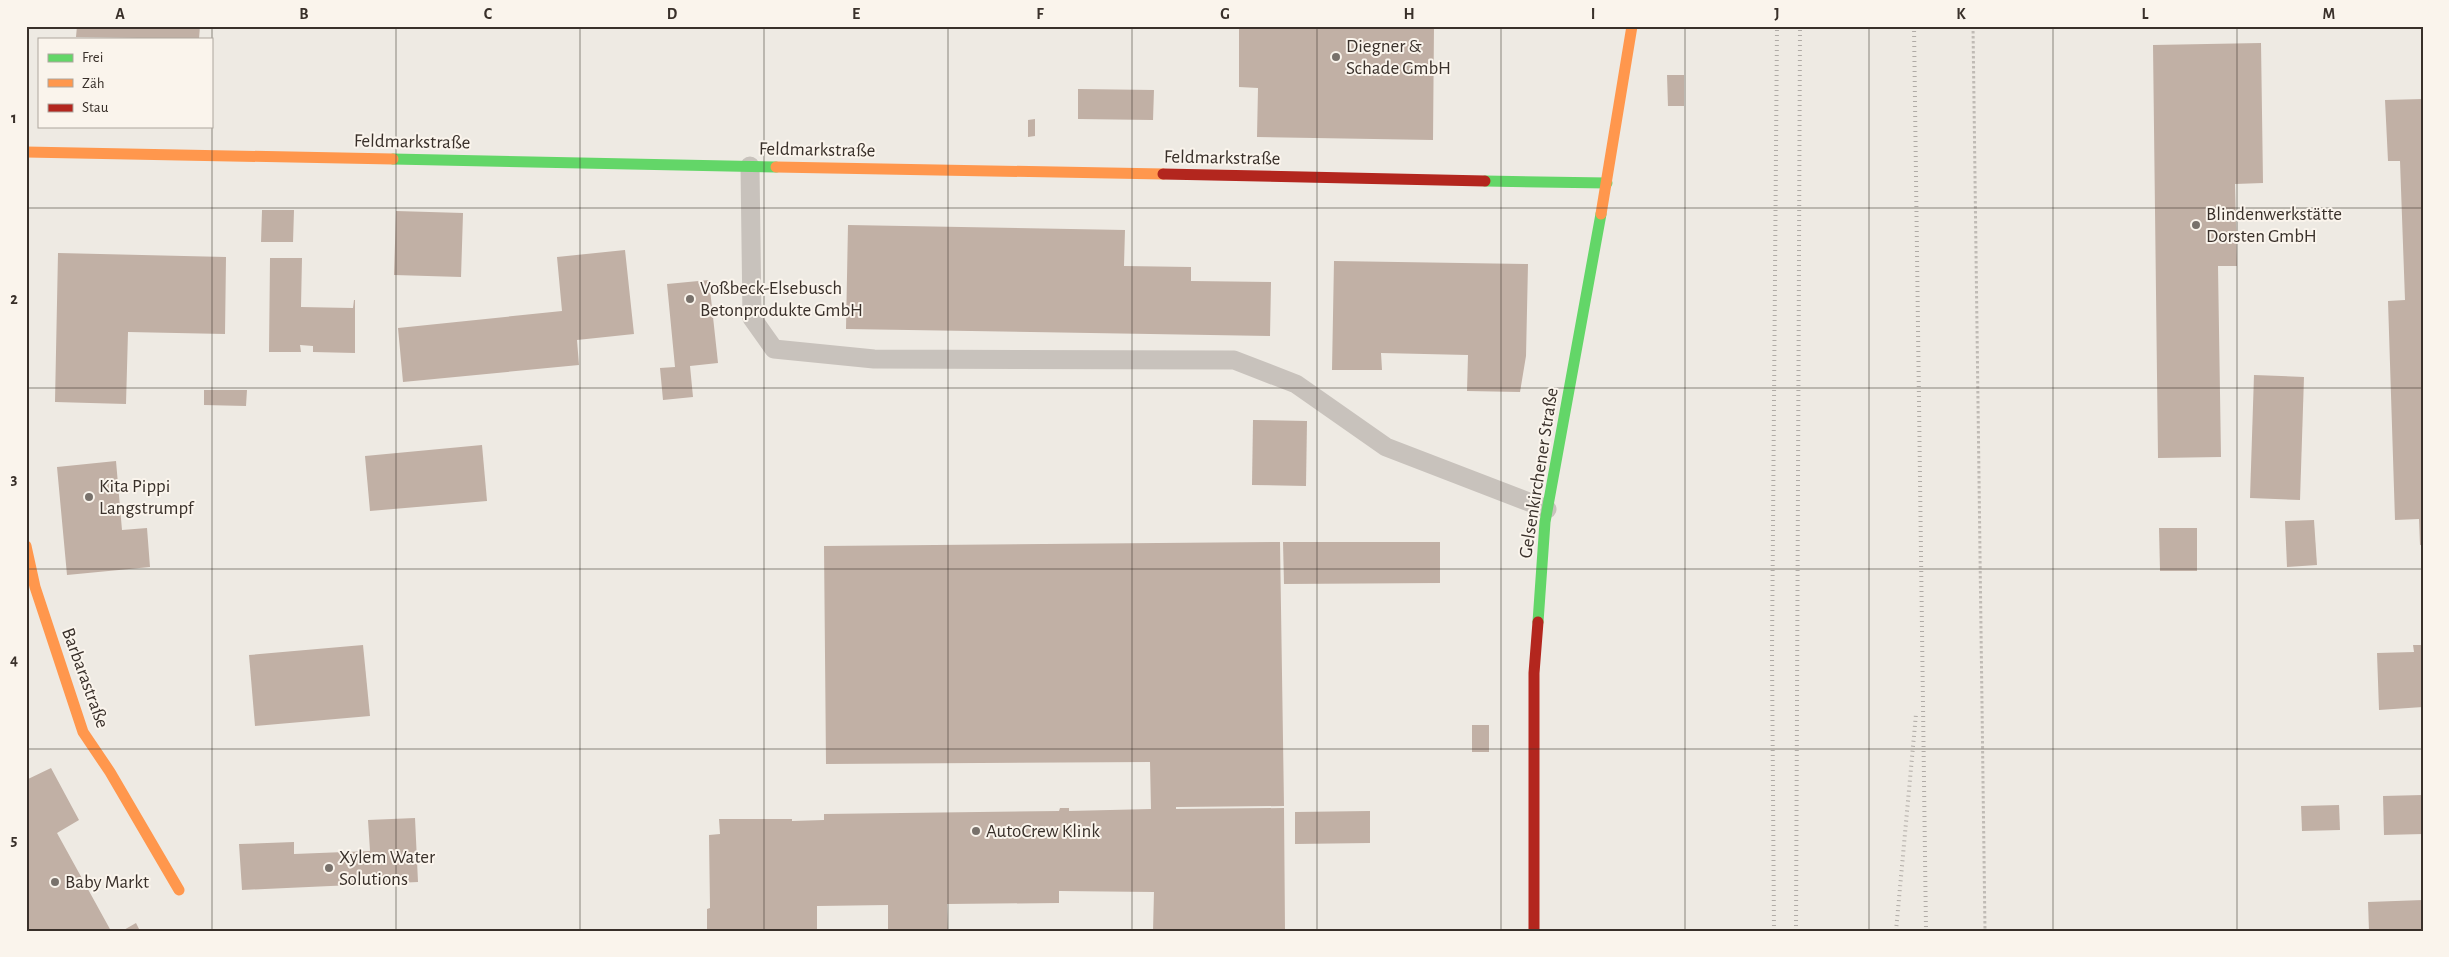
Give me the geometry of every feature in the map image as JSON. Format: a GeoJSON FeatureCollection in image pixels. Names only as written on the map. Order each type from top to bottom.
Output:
{"type":"FeatureCollection","features":[{"type":"Feature","properties":{"kind":"street","name":"Gelsenkirchener Straße"},"geometry":{"type":"LineString","coordinates":[[1534,931],[1534,673],[1547,509],[1607,183],[1632,26]]}},
{"type":"Feature","properties":{"kind":"street","name":"Feldmarkstraße"},"geometry":{"type":"LineString","coordinates":[[26,152],[1607,183]]}},
{"type":"Feature","properties":{"kind":"street","name":"Barbarastraße"},"geometry":{"type":"LineString","coordinates":[[26,546],[34,586],[82,732],[110,772],[179,890]]}},
{"type":"Feature","properties":{"kind":"lane"},"geometry":{"type":"LineString","coordinates":[[750,166],[752,318],[774,348],[874,359],[1234,360],[1296,384],[1386,447],[1547,509]]}},
{"type":"Feature","properties":{"kind":"path"},"geometry":{"type":"LineString","coordinates":[[1973,26],[1985,931]]}},
{"type":"Feature","properties":{"kind":"building"},"geometry":{"type":"Polygon","coordinates":[[[77,26],[200,26],[199,38],[76,37],[77,26]]]}},
{"type":"Feature","properties":{"kind":"building","name":"Diegner & Schade GmbH"},"geometry":{"type":"Polygon","coordinates":[[[1239,26],[1434,26],[1433,140],[1257,137],[1258,88],[1239,87],[1239,26]]]}},
{"type":"Feature","properties":{"kind":"building","name":"Blindenwerkstätte Dorsten GmbH"},"geometry":{"type":"Polygon","coordinates":[[[2261,43],[2263,183],[2235,184],[2237,266],[2218,266],[2221,457],[2158,458],[2153,45],[2261,43]]]}},
{"type":"Feature","properties":{"kind":"building"},"geometry":{"type":"Polygon","coordinates":[[[1667,75],[1684,75],[1684,106],[1668,106],[1667,75]]]}},
{"type":"Feature","properties":{"kind":"building"},"geometry":{"type":"Polygon","coordinates":[[[1078,89],[1154,90],[1153,120],[1078,119],[1078,89]]]}},
{"type":"Feature","properties":{"kind":"building"},"geometry":{"type":"Polygon","coordinates":[[[2423,99],[2423,545],[2420,545],[2419,519],[2395,520],[2388,301],[2405,300],[2400,161],[2388,161],[2385,100],[2423,99]]]}},
{"type":"Feature","properties":{"kind":"building"},"geometry":{"type":"Polygon","coordinates":[[[1035,119],[1035,136],[1028,137],[1028,120],[1035,119]]]}},
{"type":"Feature","properties":{"kind":"building"},"geometry":{"type":"Polygon","coordinates":[[[262,210],[294,210],[293,242],[261,242],[262,210]]]}},
{"type":"Feature","properties":{"kind":"building"},"geometry":{"type":"Polygon","coordinates":[[[396,211],[463,213],[461,277],[394,275],[396,211]]]}},
{"type":"Feature","properties":{"kind":"building"},"geometry":{"type":"Polygon","coordinates":[[[848,225],[1125,230],[1124,266],[1191,267],[1191,281],[1271,282],[1270,336],[846,329],[848,225]]]}},
{"type":"Feature","properties":{"kind":"building"},"geometry":{"type":"Polygon","coordinates":[[[625,250],[634,334],[577,340],[579,365],[403,382],[398,328],[562,311],[557,257],[625,250]]]}},
{"type":"Feature","properties":{"kind":"building"},"geometry":{"type":"Polygon","coordinates":[[[58,253],[226,257],[225,334],[128,332],[126,404],[55,402],[58,253]]]}},
{"type":"Feature","properties":{"kind":"building"},"geometry":{"type":"Polygon","coordinates":[[[270,258],[302,258],[301,307],[353,308],[355,300],[355,353],[313,352],[313,346],[300,345],[301,352],[269,352],[270,258]]]}},
{"type":"Feature","properties":{"kind":"building"},"geometry":{"type":"Polygon","coordinates":[[[1334,261],[1528,264],[1526,356],[1520,392],[1467,391],[1468,355],[1381,353],[1382,370],[1332,370],[1334,261]]]}},
{"type":"Feature","properties":{"kind":"building"},"geometry":{"type":"Polygon","coordinates":[[[709,280],[718,363],[690,366],[693,397],[663,400],[660,368],[675,367],[667,284],[709,280]]]}},
{"type":"Feature","properties":{"kind":"building"},"geometry":{"type":"Polygon","coordinates":[[[2254,375],[2304,377],[2300,500],[2250,498],[2254,375]]]}},
{"type":"Feature","properties":{"kind":"building"},"geometry":{"type":"Polygon","coordinates":[[[204,390],[247,390],[246,406],[204,405],[204,390]]]}},
{"type":"Feature","properties":{"kind":"building"},"geometry":{"type":"Polygon","coordinates":[[[1253,420],[1307,421],[1306,486],[1252,485],[1253,420]]]}},
{"type":"Feature","properties":{"kind":"building"},"geometry":{"type":"Polygon","coordinates":[[[482,445],[487,501],[370,511],[365,456],[482,445]]]}},
{"type":"Feature","properties":{"kind":"building","name":"Kita Pippi Langstrumpf"},"geometry":{"type":"Polygon","coordinates":[[[116,461],[122,530],[147,528],[150,567],[67,575],[57,467],[116,461]]]}},
{"type":"Feature","properties":{"kind":"building"},"geometry":{"type":"Polygon","coordinates":[[[2314,520],[2317,565],[2287,567],[2285,521],[2314,520]]]}},
{"type":"Feature","properties":{"kind":"building"},"geometry":{"type":"Polygon","coordinates":[[[2159,528],[2197,528],[2197,571],[2160,571],[2159,528]]]}},
{"type":"Feature","properties":{"kind":"building"},"geometry":{"type":"Polygon","coordinates":[[[1280,542],[1284,806],[1176,807],[1176,809],[1284,808],[1285,931],[1153,931],[1154,892],[1059,891],[1059,903],[947,904],[948,931],[888,931],[888,905],[817,906],[817,931],[707,931],[707,909],[710,908],[709,835],[720,834],[719,819],[792,819],[792,821],[824,820],[824,814],[1059,811],[1060,808],[1069,808],[1069,811],[1151,809],[1150,762],[826,764],[824,546],[1280,542]]]}},
{"type":"Feature","properties":{"kind":"building"},"geometry":{"type":"Polygon","coordinates":[[[1283,542],[1440,542],[1440,583],[1284,584],[1283,542]]]}},
{"type":"Feature","properties":{"kind":"building"},"geometry":{"type":"Polygon","coordinates":[[[363,645],[370,716],[255,726],[249,655],[363,645]]]}},
{"type":"Feature","properties":{"kind":"building"},"geometry":{"type":"Polygon","coordinates":[[[2413,645],[2423,645],[2423,707],[2379,710],[2377,653],[2414,652],[2413,645]]]}},
{"type":"Feature","properties":{"kind":"building"},"geometry":{"type":"Polygon","coordinates":[[[1472,725],[1489,725],[1489,752],[1472,752],[1472,725]]]}},
{"type":"Feature","properties":{"kind":"building","name":"Baby Markt"},"geometry":{"type":"Polygon","coordinates":[[[51,768],[79,820],[57,833],[111,931],[26,931],[26,780],[51,768]]]}},
{"type":"Feature","properties":{"kind":"building"},"geometry":{"type":"Polygon","coordinates":[[[2423,795],[2423,834],[2384,835],[2383,796],[2423,795]]]}},
{"type":"Feature","properties":{"kind":"building"},"geometry":{"type":"Polygon","coordinates":[[[2339,805],[2340,830],[2302,831],[2301,806],[2339,805]]]}},
{"type":"Feature","properties":{"kind":"building"},"geometry":{"type":"Polygon","coordinates":[[[1370,811],[1370,843],[1295,844],[1295,812],[1370,811]]]}},
{"type":"Feature","properties":{"kind":"building","name":"Xylem Water Solutions"},"geometry":{"type":"Polygon","coordinates":[[[415,818],[418,882],[242,890],[239,844],[294,842],[294,854],[370,851],[368,820],[415,818]]]}},
{"type":"Feature","properties":{"kind":"building"},"geometry":{"type":"Polygon","coordinates":[[[2423,900],[2423,931],[2369,931],[2368,902],[2423,900]]]}},
{"type":"Feature","properties":{"kind":"building"},"geometry":{"type":"Polygon","coordinates":[[[136,923],[140,931],[122,931],[136,923]]]}},
{"type":"Feature","properties":{"kind":"railway"},"geometry":{"type":"LineString","coordinates":[[1774,931],[1772,652],[1777,26]]}},
{"type":"Feature","properties":{"kind":"railway"},"geometry":{"type":"LineString","coordinates":[[1796,931],[1800,26]]}},
{"type":"Feature","properties":{"kind":"railway"},"geometry":{"type":"LineString","coordinates":[[1914,26],[1926,931]]}},
{"type":"Feature","properties":{"kind":"railway"},"geometry":{"type":"LineString","coordinates":[[1896,931],[1916,714]]}},
{"type":"Feature","properties":{"kind":"traffic: fast"},"geometry":{"type":"LineString","coordinates":[[393,159],[776,167]]}},
{"type":"Feature","properties":{"kind":"traffic: fast"},"geometry":{"type":"LineString","coordinates":[[1485,181],[1607,183]]}},
{"type":"Feature","properties":{"kind":"traffic: fast"},"geometry":{"type":"LineString","coordinates":[[1538,622],[1545,522],[1601,214]]}},
{"type":"Feature","properties":{"kind":"traffic: slow"},"geometry":{"type":"LineString","coordinates":[[1601,214],[1632,26]]}},
{"type":"Feature","properties":{"kind":"traffic: slow"},"geometry":{"type":"LineString","coordinates":[[26,152],[393,159]]}},
{"type":"Feature","properties":{"kind":"traffic: slow"},"geometry":{"type":"LineString","coordinates":[[776,167],[1163,174]]}},
{"type":"Feature","properties":{"kind":"traffic: slow"},"geometry":{"type":"LineString","coordinates":[[26,546],[35,587],[83,732],[110,772],[179,890]]}},
{"type":"Feature","properties":{"kind":"traffic: jam"},"geometry":{"type":"LineString","coordinates":[[1163,174],[1485,181]]}},
{"type":"Feature","properties":{"kind":"traffic: jam"},"geometry":{"type":"LineString","coordinates":[[1534,931],[1534,673],[1538,622]]}},
{"type":"Feature","properties":{"kind":"place","name":"Diegner & Schade GmbH"},"geometry":{"type":"Point","coordinates":[1336,57]}},
{"type":"Feature","properties":{"kind":"place","name":"Blindenwerkstätte Dorsten GmbH"},"geometry":{"type":"Point","coordinates":[2196,225]}},
{"type":"Feature","properties":{"kind":"place","name":"Voßbeck-Elsebusch Betonprodukte GmbH"},"geometry":{"type":"Point","coordinates":[690,299]}},
{"type":"Feature","properties":{"kind":"place","name":"Kita Pippi Langstrumpf"},"geometry":{"type":"Point","coordinates":[89,497]}},
{"type":"Feature","properties":{"kind":"place","name":"AutoCrew Klink"},"geometry":{"type":"Point","coordinates":[976,831]}},
{"type":"Feature","properties":{"kind":"place","name":"Xylem Water Solutions"},"geometry":{"type":"Point","coordinates":[329,868]}},
{"type":"Feature","properties":{"kind":"place","name":"Baby Markt"},"geometry":{"type":"Point","coordinates":[55,882]}}]}
